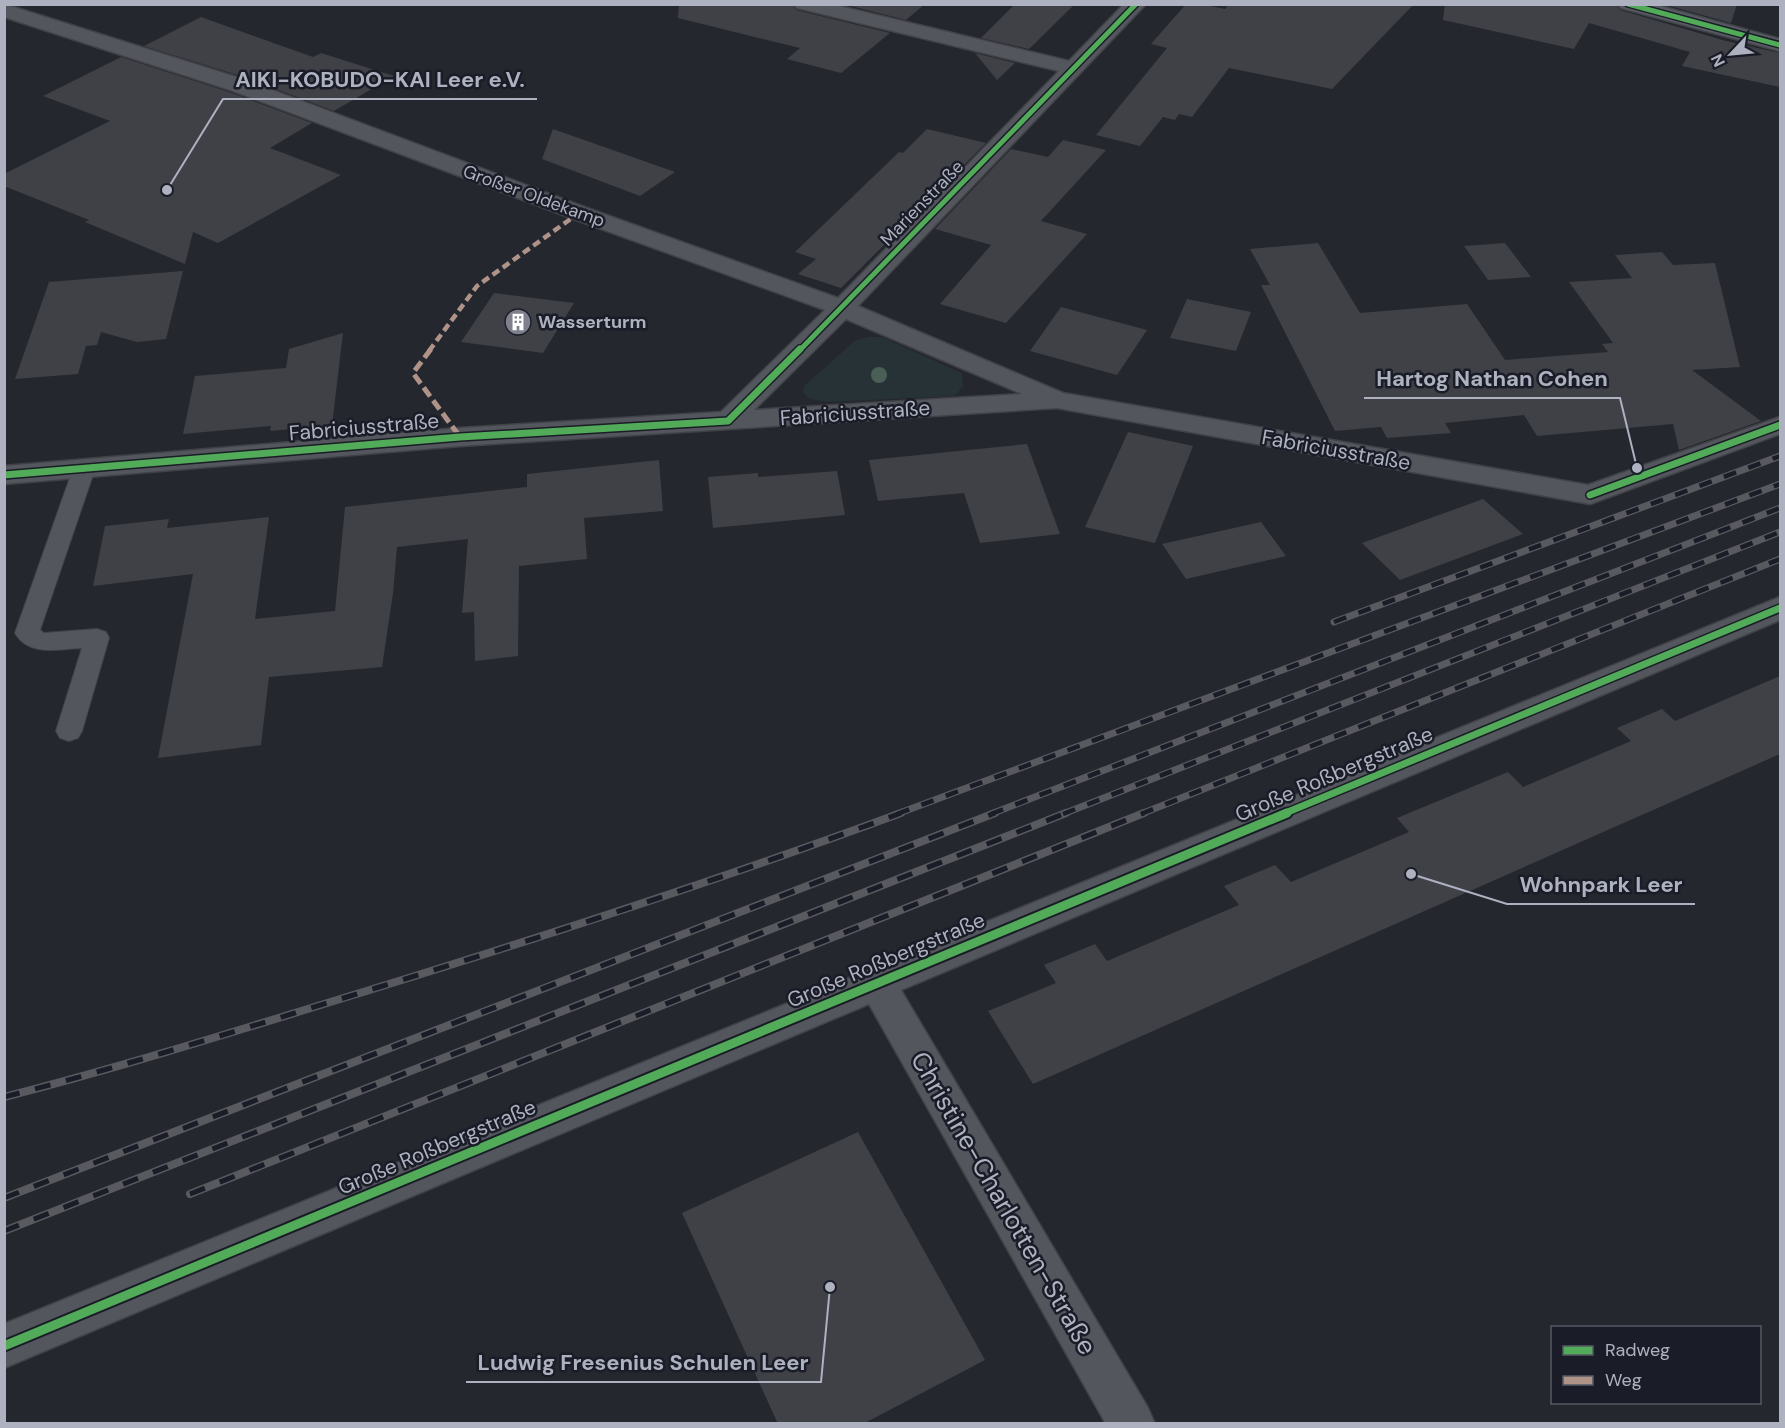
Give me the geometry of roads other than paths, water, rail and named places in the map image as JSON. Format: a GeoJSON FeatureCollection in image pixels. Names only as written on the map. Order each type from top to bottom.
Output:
{"type":"FeatureCollection","features":[{"type":"Feature","properties":{"kind":"main road"},"geometry":{"type":"LineString","coordinates":[[1628,4],[1780,45]]}},
{"type":"Feature","properties":{"kind":"street"},"geometry":{"type":"LineString","coordinates":[[804,4],[1073,68]]}},
{"type":"Feature","properties":{"kind":"street","name":"Marienstraße"},"geometry":{"type":"LineString","coordinates":[[728,421],[842,308],[1136,4]]}},
{"type":"Feature","properties":{"kind":"street","name":"Großer Oldekamp"},"geometry":{"type":"LineString","coordinates":[[4,10],[237,85],[579,213],[842,308],[1057,400]]}},
{"type":"Feature","properties":{"kind":"street","name":"Fabriciusstraße"},"geometry":{"type":"LineString","coordinates":[[4,475],[460,437],[1057,400],[1590,495],[1780,425]]}},
{"type":"Feature","properties":{"kind":"street","name":"Große Roßbergstraße"},"geometry":{"type":"LineString","coordinates":[[4,1346],[1780,608]]}},
{"type":"Feature","properties":{"kind":"street","name":"Christine-Charlotten-Straße"},"geometry":{"type":"LineString","coordinates":[[877,983],[1122,1420]]}},
{"type":"Feature","properties":{"kind":"lane"},"geometry":{"type":"LineString","coordinates":[[69,731],[97,638],[39,642],[27,633],[84,469]]}},
{"type":"Feature","properties":{"kind":"railway"},"geometry":{"type":"LineString","coordinates":[[1334,622],[1780,456]]}},
{"type":"Feature","properties":{"kind":"railway"},"geometry":{"type":"LineString","coordinates":[[897,814],[1780,484]]}},
{"type":"Feature","properties":{"kind":"railway"},"geometry":{"type":"LineString","coordinates":[[991,814],[1780,508]]}},
{"type":"Feature","properties":{"kind":"railway"},"geometry":{"type":"LineString","coordinates":[[1063,814],[1780,532]]}},
{"type":"Feature","properties":{"kind":"railway"},"geometry":{"type":"LineString","coordinates":[[1141,814],[1780,559]]}},
{"type":"Feature","properties":{"kind":"railway"},"geometry":{"type":"LineString","coordinates":[[4,1097],[190,1045],[508,947],[705,882],[901,813]]}},
{"type":"Feature","properties":{"kind":"railway"},"geometry":{"type":"LineString","coordinates":[[4,1198],[995,813]]}},
{"type":"Feature","properties":{"kind":"railway"},"geometry":{"type":"LineString","coordinates":[[4,1231],[1066,813]]}},
{"type":"Feature","properties":{"kind":"railway"},"geometry":{"type":"LineString","coordinates":[[190,1194],[1144,813]]}},
{"type":"Feature","properties":{"kind":"place","name":"AIKI-KOBUDO-KAI Leer e.V."},"geometry":{"type":"Point","coordinates":[167,190]}},
{"type":"Feature","properties":{"kind":"place","name":"Wasserturm"},"geometry":{"type":"Point","coordinates":[518,322]}},
{"type":"Feature","properties":{"kind":"place","name":"Hartog Nathan Cohen"},"geometry":{"type":"Point","coordinates":[1637,468]}},
{"type":"Feature","properties":{"kind":"place","name":"Wohnpark Leer"},"geometry":{"type":"Point","coordinates":[1411,874]}},
{"type":"Feature","properties":{"kind":"place","name":"Ludwig Fresenius Schulen Leer"},"geometry":{"type":"Point","coordinates":[830,1287]}}]}
